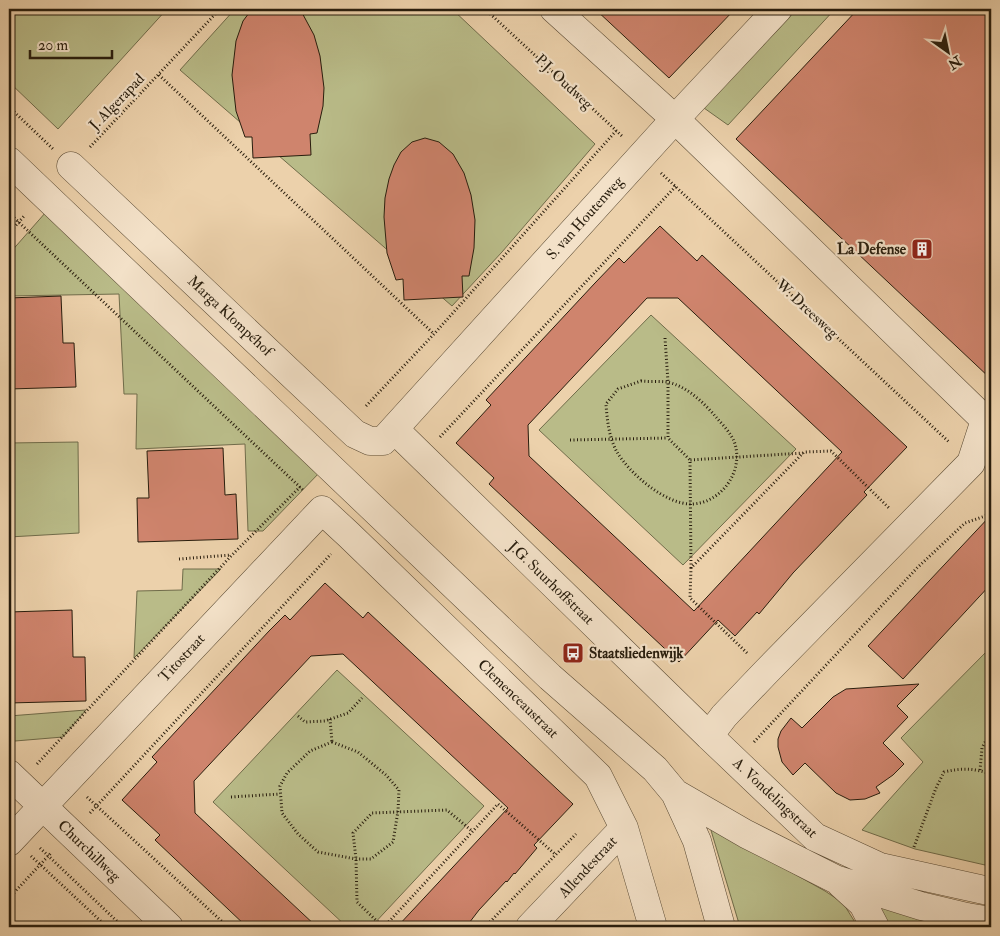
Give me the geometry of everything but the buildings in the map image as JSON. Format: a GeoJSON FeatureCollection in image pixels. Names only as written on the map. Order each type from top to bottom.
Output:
{"type":"FeatureCollection","features":[{"type":"Feature","properties":{"kind":"street"},"geometry":{"type":"LineString","coordinates":[[554,9],[675,119],[988,416],[971,463],[766,672],[724,716],[709,736]]}},
{"type":"Feature","properties":{"kind":"street","name":"S. van Houtenweg"},"geometry":{"type":"LineString","coordinates":[[394,429],[642,155],[778,9]]}},
{"type":"Feature","properties":{"kind":"street"},"geometry":{"type":"LineString","coordinates":[[9,161],[550,677],[655,769],[675,793],[697,841],[721,927]]}},
{"type":"Feature","properties":{"kind":"street","name":"Marga Klompéhof"},"geometry":{"type":"LineString","coordinates":[[71,166],[355,434],[370,441],[383,440],[394,429]]}},
{"type":"Feature","properties":{"kind":"street","name":"J.G. Suurhoffstraat"},"geometry":{"type":"LineString","coordinates":[[394,429],[709,736]]}},
{"type":"Feature","properties":{"kind":"street","name":"Clemenceaustraat"},"geometry":{"type":"LineString","coordinates":[[322,510],[598,776],[624,828],[652,927]]}},
{"type":"Feature","properties":{"kind":"street","name":"Titostraat"},"geometry":{"type":"LineString","coordinates":[[14,837],[322,510]]}},
{"type":"Feature","properties":{"kind":"street","name":"A. Vondelingstraat"},"geometry":{"type":"LineString","coordinates":[[709,736],[815,837],[880,867],[984,890],[991,889]]}},
{"type":"Feature","properties":{"kind":"street","name":"Churchillweg"},"geometry":{"type":"LineString","coordinates":[[14,779],[169,927]]}},
{"type":"Feature","properties":{"kind":"street"},"geometry":{"type":"LineString","coordinates":[[675,793],[746,834],[835,880],[920,906],[991,921]]}},
{"type":"Feature","properties":{"kind":"street","name":"Allendestraat"},"geometry":{"type":"LineString","coordinates":[[530,927],[624,828]]}},
{"type":"Feature","properties":{"kind":"street"},"geometry":{"type":"LineString","coordinates":[[835,880],[864,904],[875,927]]}},
{"type":"Feature","properties":{"kind":"path","name":"J. Algerapad"},"geometry":{"type":"LineString","coordinates":[[71,166],[220,9]]}},
{"type":"Feature","properties":{"kind":"path","name":"P.J. Oudweg"},"geometry":{"type":"LineString","coordinates":[[485,9],[642,155]]}},
{"type":"Feature","properties":{"kind":"path"},"geometry":{"type":"LineString","coordinates":[[159,75],[434,334]]}},
{"type":"Feature","properties":{"kind":"path"},"geometry":{"type":"LineString","coordinates":[[9,107],[71,166]]}},
{"type":"Feature","properties":{"kind":"path"},"geometry":{"type":"LineString","coordinates":[[347,426],[434,334],[616,131]]}},
{"type":"Feature","properties":{"kind":"path","name":"W. Dreesweg"},"geometry":{"type":"LineString","coordinates":[[642,155],[971,463]]}},
{"type":"Feature","properties":{"kind":"path"},"geometry":{"type":"LineString","coordinates":[[422,456],[676,186]]}},
{"type":"Feature","properties":{"kind":"path"},"geometry":{"type":"LineString","coordinates":[[9,213],[300,487],[322,510]]}},
{"type":"Feature","properties":{"kind":"path"},"geometry":{"type":"LineString","coordinates":[[665,338],[668,382],[668,438],[690,460],[690,598],[766,672]]}},
{"type":"Feature","properties":{"kind":"path"},"geometry":{"type":"LineString","coordinates":[[641,382],[668,382],[692,394],[709,409],[726,429],[734,442],[737,457],[736,469],[728,484],[715,497],[705,502],[691,504],[672,500],[645,484],[633,472],[616,451],[613,439],[607,422],[606,404],[618,390],[641,382]]}},
{"type":"Feature","properties":{"kind":"path"},"geometry":{"type":"LineString","coordinates":[[570,440],[668,438]]}},
{"type":"Feature","properties":{"kind":"path"},"geometry":{"type":"LineString","coordinates":[[690,460],[831,451],[909,528]]}},
{"type":"Feature","properties":{"kind":"path"},"geometry":{"type":"LineString","coordinates":[[691,568],[804,452]]}},
{"type":"Feature","properties":{"kind":"path"},"geometry":{"type":"LineString","coordinates":[[14,779],[300,487]]}},
{"type":"Feature","properties":{"kind":"path"},"geometry":{"type":"LineString","coordinates":[[758,748],[752,743],[917,568],[965,523],[991,514]]}},
{"type":"Feature","properties":{"kind":"path"},"geometry":{"type":"LineString","coordinates":[[9,898],[349,535]]}},
{"type":"Feature","properties":{"kind":"path"},"geometry":{"type":"LineString","coordinates":[[179,559],[232,555]]}},
{"type":"Feature","properties":{"kind":"path"},"geometry":{"type":"LineString","coordinates":[[298,716],[305,722],[330,719],[348,714],[362,698]]}},
{"type":"Feature","properties":{"kind":"path"},"geometry":{"type":"LineString","coordinates":[[330,719],[332,742]]}},
{"type":"Feature","properties":{"kind":"path"},"geometry":{"type":"LineString","coordinates":[[980,770],[982,748],[991,731]]}},
{"type":"Feature","properties":{"kind":"path"},"geometry":{"type":"LineString","coordinates":[[332,742],[358,752],[386,775],[399,790],[393,842],[371,859],[356,859],[318,852],[298,834],[282,814],[280,786],[287,773],[310,751],[332,742]]}},
{"type":"Feature","properties":{"kind":"path"},"geometry":{"type":"LineString","coordinates":[[911,856],[936,788],[944,772],[960,768],[980,770],[991,774]]}},
{"type":"Feature","properties":{"kind":"path"},"geometry":{"type":"LineString","coordinates":[[68,779],[228,927]]}},
{"type":"Feature","properties":{"kind":"path"},"geometry":{"type":"LineString","coordinates":[[231,797],[280,794]]}},
{"type":"Feature","properties":{"kind":"path"},"geometry":{"type":"LineString","coordinates":[[485,927],[610,800]]}},
{"type":"Feature","properties":{"kind":"path"},"geometry":{"type":"LineString","coordinates":[[472,831],[447,810],[372,813],[353,833],[357,902],[383,927],[498,804],[556,855]]}},
{"type":"Feature","properties":{"kind":"path"},"geometry":{"type":"LineString","coordinates":[[14,837],[107,927]]}},
{"type":"Feature","properties":{"kind":"path","name":"Churchillweg"},"geometry":{"type":"LineString","coordinates":[[14,837],[49,856],[122,927]]}},
{"type":"Feature","properties":{"kind":"green space"},"geometry":{"type":"Polygon","coordinates":[[[9,9],[167,9],[58,129],[9,82],[9,9]]]}},
{"type":"Feature","properties":{"kind":"green space"},"geometry":{"type":"Polygon","coordinates":[[[235,9],[452,9],[595,144],[502,252],[452,306],[180,70],[235,9]]]}},
{"type":"Feature","properties":{"kind":"green space"},"geometry":{"type":"Polygon","coordinates":[[[797,9],[835,9],[728,125],[704,108],[797,9]]]}},
{"type":"Feature","properties":{"kind":"green space"},"geometry":{"type":"Polygon","coordinates":[[[46,212],[321,471],[263,531],[248,531],[245,444],[136,449],[137,394],[124,394],[119,294],[9,296],[9,254],[46,212]]]}},
{"type":"Feature","properties":{"kind":"green space"},"geometry":{"type":"Polygon","coordinates":[[[651,315],[796,449],[683,565],[539,430],[651,315]]]}},
{"type":"Feature","properties":{"kind":"green space"},"geometry":{"type":"Polygon","coordinates":[[[78,442],[79,533],[9,537],[9,443],[78,442]]]}},
{"type":"Feature","properties":{"kind":"green space"},"geometry":{"type":"Polygon","coordinates":[[[183,569],[221,569],[134,658],[137,591],[182,590],[183,569]]]}},
{"type":"Feature","properties":{"kind":"green space"},"geometry":{"type":"Polygon","coordinates":[[[991,647],[991,863],[985,865],[915,849],[862,830],[923,762],[901,738],[991,647]]]}},
{"type":"Feature","properties":{"kind":"green space"},"geometry":{"type":"Polygon","coordinates":[[[337,670],[484,806],[371,927],[347,927],[213,802],[337,670]]]}},
{"type":"Feature","properties":{"kind":"green space"},"geometry":{"type":"Polygon","coordinates":[[[86,710],[63,737],[15,741],[9,735],[9,716],[86,710]]]}},
{"type":"Feature","properties":{"kind":"green space"},"geometry":{"type":"Polygon","coordinates":[[[710,827],[843,903],[858,927],[740,927],[710,827]]]}},
{"type":"Feature","properties":{"kind":"green space"},"geometry":{"type":"Polygon","coordinates":[[[878,905],[927,922],[965,927],[885,927],[878,905]]]}},
{"type":"Feature","properties":{"kind":"place","name":"La Defense"},"geometry":{"type":"Point","coordinates":[922,249]}},
{"type":"Feature","properties":{"kind":"place","name":"Staatsliedenwijk"},"geometry":{"type":"Point","coordinates":[573,653]}}]}
